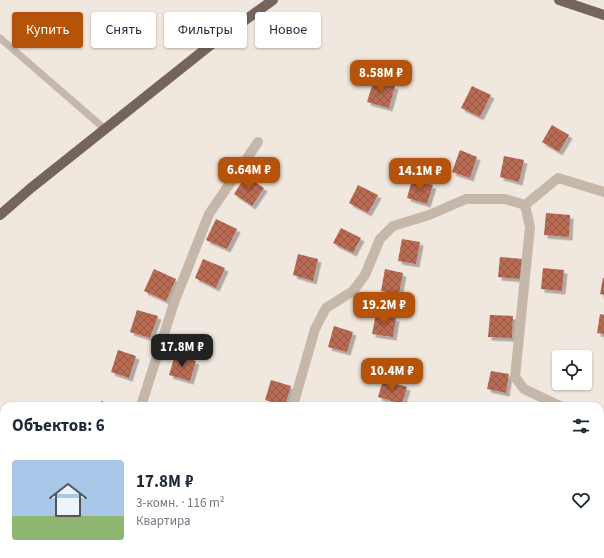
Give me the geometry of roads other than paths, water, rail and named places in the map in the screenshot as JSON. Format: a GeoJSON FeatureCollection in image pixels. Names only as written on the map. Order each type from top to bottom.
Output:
{"type":"FeatureCollection","features":[{"type":"Feature","properties":{"kind":"main road"},"geometry":{"type":"LineString","coordinates":[[0,215],[31,188],[208,48],[274,0]]}},
{"type":"Feature","properties":{"kind":"main road"},"geometry":{"type":"LineString","coordinates":[[559,0],[604,15]]}},
{"type":"Feature","properties":{"kind":"street"},"geometry":{"type":"LineString","coordinates":[[142,402],[174,303],[209,214],[258,142]]}},
{"type":"Feature","properties":{"kind":"street"},"geometry":{"type":"LineString","coordinates":[[525,205],[558,178],[604,192]]}},
{"type":"Feature","properties":{"kind":"street"},"geometry":{"type":"LineString","coordinates":[[294,402],[315,329],[326,308],[353,291],[365,275],[380,239],[393,226],[429,215],[466,199],[505,199],[525,205]]}},
{"type":"Feature","properties":{"kind":"street"},"geometry":{"type":"LineString","coordinates":[[525,205],[530,227],[515,376],[524,389],[552,402]]}},
{"type":"Feature","properties":{"kind":"lane"},"geometry":{"type":"LineString","coordinates":[[0,38],[106,130]]}}]}
